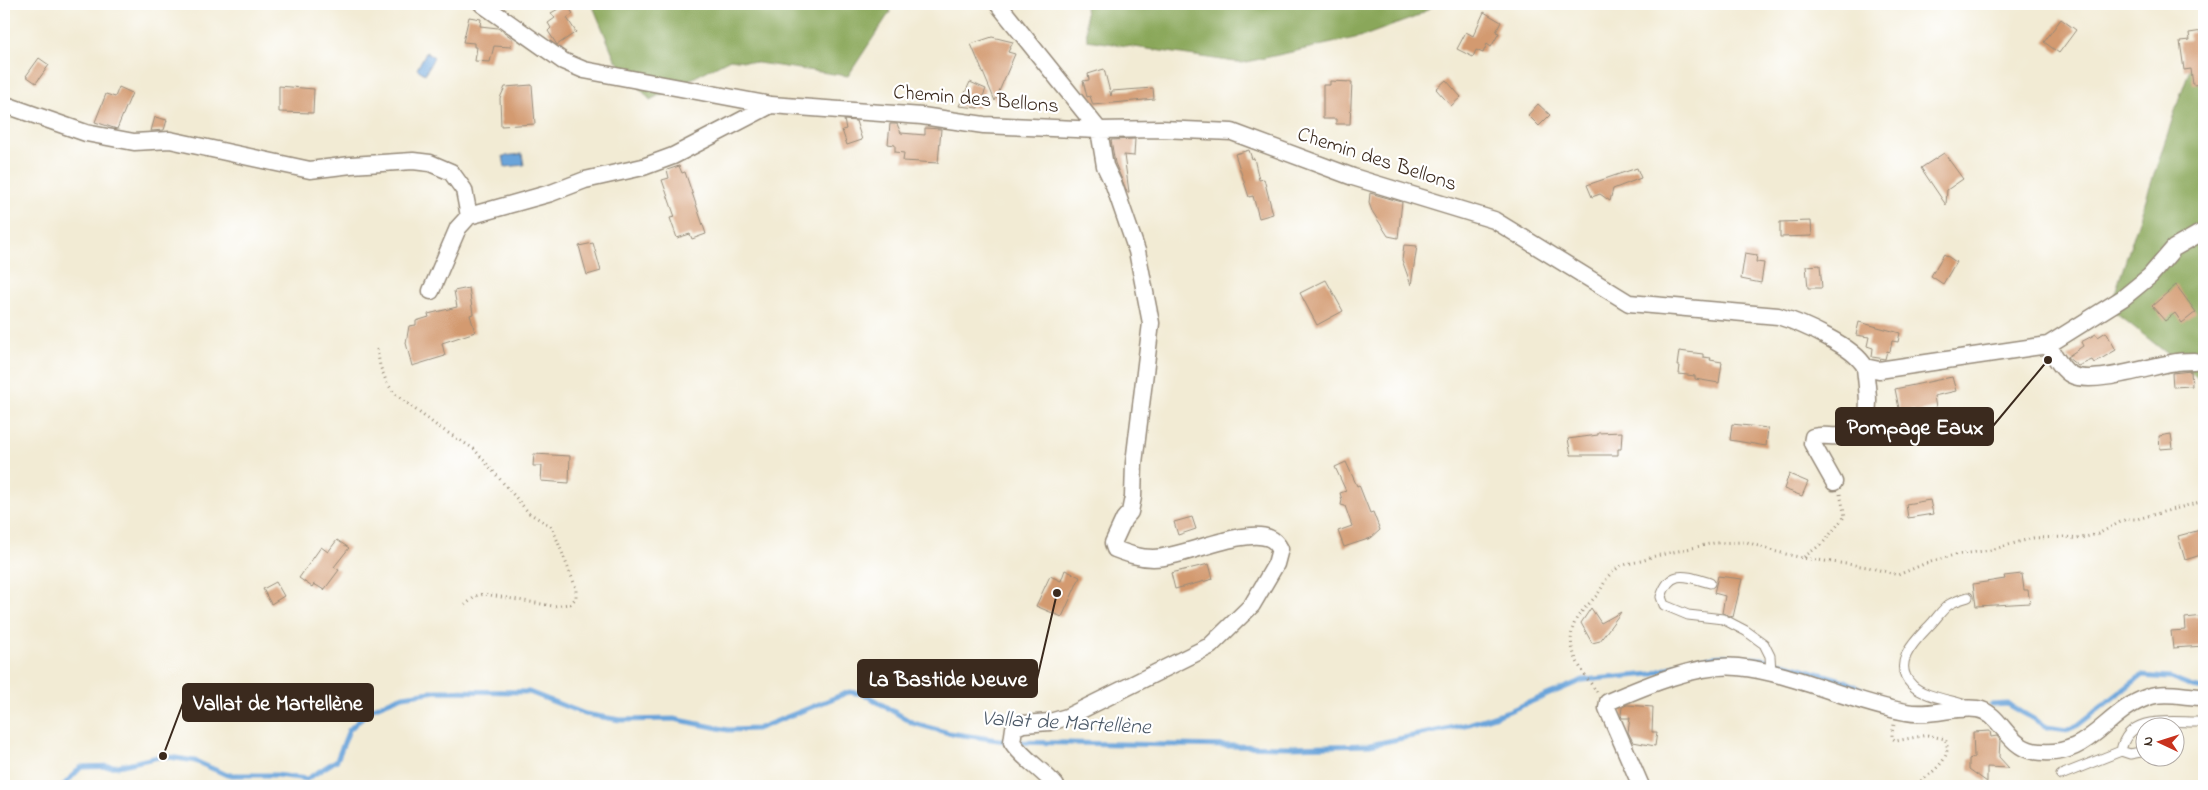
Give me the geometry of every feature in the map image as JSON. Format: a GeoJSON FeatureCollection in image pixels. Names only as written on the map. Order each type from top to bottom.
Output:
{"type":"FeatureCollection","features":[{"type":"Feature","properties":{"kind":"street","name":"Chemin des Bellons"},"geometry":{"type":"LineString","coordinates":[[482,4],[562,61],[584,70],[771,105],[922,116],[984,126],[1232,132],[1353,177],[1494,220],[1629,303],[1778,316],[1798,322],[1852,352],[1862,361],[1865,367]]}},
{"type":"Feature","properties":{"kind":"street"},"geometry":{"type":"LineString","coordinates":[[998,4],[1100,130],[1105,166],[1114,185],[1137,251],[1151,323],[1134,463],[1134,497],[1130,512],[1124,519],[1113,543],[1116,548],[1134,556],[1153,558],[1232,539],[1255,536],[1269,538],[1280,549],[1276,564],[1252,605],[1210,646],[1067,717],[1050,722],[1023,724],[1014,728],[1012,742],[1016,748],[1047,775],[1056,786]]}},
{"type":"Feature","properties":{"kind":"street"},"geometry":{"type":"LineString","coordinates":[[4,107],[6,105],[86,134],[134,142],[170,140],[310,170],[413,161],[430,163],[451,172],[464,190],[469,216]]}},
{"type":"Feature","properties":{"kind":"street"},"geometry":{"type":"LineString","coordinates":[[431,291],[458,228],[469,216],[551,194],[584,180],[643,167],[673,156],[771,105]]}},
{"type":"Feature","properties":{"kind":"street"},"geometry":{"type":"LineString","coordinates":[[1834,482],[1812,443],[1813,437],[1822,434],[1839,436],[1855,433],[1864,423],[1868,412],[1865,367],[1879,370],[2048,345],[2123,298],[2150,276],[2174,248],[2204,231]]}},
{"type":"Feature","properties":{"kind":"street"},"geometry":{"type":"LineString","coordinates":[[2048,345],[2072,376],[2108,376],[2173,362],[2194,361]]}},
{"type":"Feature","properties":{"kind":"street"},"geometry":{"type":"LineString","coordinates":[[1641,786],[1608,708],[1608,702],[1698,669],[1770,664],[1900,711],[1931,714],[1978,709],[1991,716],[2020,746],[2033,751],[2058,752],[2090,740],[2113,718],[2135,702],[2150,696],[2162,694],[2204,697]]}},
{"type":"Feature","properties":{"kind":"lane"},"geometry":{"type":"LineString","coordinates":[[1710,583],[1686,576],[1674,577],[1665,584],[1660,597],[1664,605],[1676,611],[1723,619],[1746,631],[1764,644],[1770,664]]}},
{"type":"Feature","properties":{"kind":"lane"},"geometry":{"type":"LineString","coordinates":[[1968,597],[1949,604],[1913,643],[1907,651],[1904,669],[1906,678],[1914,687],[1926,693],[1978,709]]}},
{"type":"Feature","properties":{"kind":"lane"},"geometry":{"type":"LineString","coordinates":[[2121,751],[2128,732],[2138,725],[2173,721],[2204,722]]}},
{"type":"Feature","properties":{"kind":"lane"},"geometry":{"type":"LineString","coordinates":[[2061,775],[2121,751],[2130,754],[2136,753]]}},
{"type":"Feature","properties":{"kind":"path"},"geometry":{"type":"LineString","coordinates":[[377,349],[380,366],[387,383],[395,394],[437,426],[474,449],[529,513],[552,527],[576,588],[576,598],[570,604],[553,606],[484,594],[476,596],[465,605]]}},
{"type":"Feature","properties":{"kind":"path"},"geometry":{"type":"LineString","coordinates":[[1804,558],[1824,543],[1845,516],[1841,497],[1834,482]]}},
{"type":"Feature","properties":{"kind":"path"},"geometry":{"type":"LineString","coordinates":[[1608,702],[1598,694],[1575,662],[1572,643],[1576,619],[1599,592],[1607,576],[1620,567],[1643,562],[1651,557],[1714,543],[1747,542],[1773,551],[1804,558],[1868,567],[1898,575],[1924,564],[1954,555],[1991,550],[2033,538],[2066,537],[2077,539],[2098,534],[2126,519],[2137,519],[2204,501]]}},
{"type":"Feature","properties":{"kind":"path"},"geometry":{"type":"LineString","coordinates":[[1900,711],[1892,732],[1892,738],[1896,741],[1927,735],[1945,740],[1948,745],[1946,753],[1937,769],[1914,786]]}},
{"type":"Feature","properties":{"kind":"green space"},"geometry":{"type":"Polygon","coordinates":[[[592,4],[891,4],[890,12],[848,76],[730,59],[650,100],[615,59],[592,4]]]}},
{"type":"Feature","properties":{"kind":"green space"},"geometry":{"type":"Polygon","coordinates":[[[1085,4],[1436,4],[1416,17],[1364,36],[1242,63],[1087,40],[1085,4]]]}},
{"type":"Feature","properties":{"kind":"green space"},"geometry":{"type":"Polygon","coordinates":[[[2204,31],[2204,383],[2110,308],[2181,93],[2204,31]]]}},
{"type":"Feature","properties":{"kind":"water"},"geometry":{"type":"Polygon","coordinates":[[[426,52],[434,57],[425,74],[417,69],[426,52]]]}},
{"type":"Feature","properties":{"kind":"water"},"geometry":{"type":"Polygon","coordinates":[[[522,154],[524,165],[505,167],[503,156],[522,154]]]}},
{"type":"Feature","properties":{"kind":"building"},"geometry":{"type":"Polygon","coordinates":[[[567,4],[573,14],[567,18],[576,32],[557,45],[548,31],[551,28],[548,23],[555,18],[551,13],[567,4]]]}},
{"type":"Feature","properties":{"kind":"building"},"geometry":{"type":"Polygon","coordinates":[[[1484,12],[1501,22],[1496,32],[1499,33],[1491,47],[1487,44],[1483,53],[1476,50],[1473,57],[1457,49],[1466,32],[1473,36],[1484,12]]]}},
{"type":"Feature","properties":{"kind":"building"},"geometry":{"type":"Polygon","coordinates":[[[469,17],[481,19],[480,26],[498,28],[512,38],[511,47],[494,46],[490,62],[475,61],[477,47],[474,47],[474,43],[463,42],[469,17]]]}},
{"type":"Feature","properties":{"kind":"building"},"geometry":{"type":"Polygon","coordinates":[[[2061,19],[2076,30],[2059,53],[2044,42],[2061,19]]]}},
{"type":"Feature","properties":{"kind":"building"},"geometry":{"type":"Polygon","coordinates":[[[2203,31],[2204,84],[2193,85],[2191,69],[2184,70],[2180,41],[2190,40],[2189,33],[2203,31]]]}},
{"type":"Feature","properties":{"kind":"building"},"geometry":{"type":"Polygon","coordinates":[[[992,37],[1013,42],[1008,52],[1015,54],[995,101],[971,44],[992,37]]]}},
{"type":"Feature","properties":{"kind":"building"},"geometry":{"type":"Polygon","coordinates":[[[39,58],[49,65],[36,83],[26,76],[39,58]]]}},
{"type":"Feature","properties":{"kind":"building"},"geometry":{"type":"Polygon","coordinates":[[[1104,69],[1111,96],[1112,91],[1153,88],[1154,99],[1093,105],[1090,96],[1087,97],[1083,81],[1089,80],[1088,74],[1104,69]]]}},
{"type":"Feature","properties":{"kind":"building"},"geometry":{"type":"Polygon","coordinates":[[[1446,80],[1461,97],[1451,106],[1436,89],[1446,80]]]}},
{"type":"Feature","properties":{"kind":"building"},"geometry":{"type":"Polygon","coordinates":[[[1330,81],[1352,82],[1350,124],[1336,124],[1336,119],[1323,119],[1323,85],[1330,85],[1330,81]]]}},
{"type":"Feature","properties":{"kind":"building"},"geometry":{"type":"Polygon","coordinates":[[[970,82],[986,89],[978,108],[959,106],[970,82]]]}},
{"type":"Feature","properties":{"kind":"building"},"geometry":{"type":"Polygon","coordinates":[[[532,85],[535,124],[501,126],[500,98],[505,87],[532,85]]]}},
{"type":"Feature","properties":{"kind":"building"},"geometry":{"type":"Polygon","coordinates":[[[279,86],[314,89],[313,113],[279,112],[279,86]]]}},
{"type":"Feature","properties":{"kind":"building"},"geometry":{"type":"Polygon","coordinates":[[[119,87],[132,93],[117,129],[95,122],[106,94],[115,97],[119,87]]]}},
{"type":"Feature","properties":{"kind":"building"},"geometry":{"type":"Polygon","coordinates":[[[1538,104],[1550,115],[1539,126],[1528,115],[1538,104]]]}},
{"type":"Feature","properties":{"kind":"building"},"geometry":{"type":"Polygon","coordinates":[[[155,117],[167,120],[164,130],[151,131],[155,117]]]}},
{"type":"Feature","properties":{"kind":"building"},"geometry":{"type":"Polygon","coordinates":[[[844,120],[856,121],[862,140],[847,145],[842,130],[846,129],[844,120]]]}},
{"type":"Feature","properties":{"kind":"building"},"geometry":{"type":"Polygon","coordinates":[[[890,124],[897,124],[901,133],[925,135],[925,128],[941,129],[938,163],[903,161],[904,153],[895,152],[895,145],[888,144],[890,124]]]}},
{"type":"Feature","properties":{"kind":"building"},"geometry":{"type":"Polygon","coordinates":[[[1135,139],[1134,156],[1124,155],[1129,192],[1127,192],[1115,163],[1111,140],[1135,139]]]}},
{"type":"Feature","properties":{"kind":"building"},"geometry":{"type":"Polygon","coordinates":[[[1249,150],[1252,159],[1254,158],[1259,180],[1264,179],[1273,214],[1259,218],[1253,196],[1249,197],[1235,154],[1249,150]]]}},
{"type":"Feature","properties":{"kind":"building"},"geometry":{"type":"Polygon","coordinates":[[[1944,153],[1963,179],[1947,190],[1946,205],[1921,168],[1944,153]]]}},
{"type":"Feature","properties":{"kind":"building"},"geometry":{"type":"Polygon","coordinates":[[[679,166],[682,173],[685,172],[706,234],[692,239],[690,234],[677,238],[670,218],[675,217],[662,180],[669,178],[667,170],[679,166]]]}},
{"type":"Feature","properties":{"kind":"building"},"geometry":{"type":"Polygon","coordinates":[[[1637,168],[1641,178],[1613,189],[1610,201],[1600,194],[1592,197],[1587,185],[1637,168]]]}},
{"type":"Feature","properties":{"kind":"building"},"geometry":{"type":"Polygon","coordinates":[[[1370,193],[1402,202],[1398,238],[1388,236],[1372,211],[1369,203],[1370,193]]]}},
{"type":"Feature","properties":{"kind":"building"},"geometry":{"type":"Polygon","coordinates":[[[1811,221],[1812,236],[1780,237],[1780,222],[1811,221]]]}},
{"type":"Feature","properties":{"kind":"building"},"geometry":{"type":"Polygon","coordinates":[[[593,243],[601,271],[587,275],[579,246],[593,243]]]}},
{"type":"Feature","properties":{"kind":"building"},"geometry":{"type":"Polygon","coordinates":[[[1404,245],[1417,246],[1411,285],[1402,260],[1404,245]]]}},
{"type":"Feature","properties":{"kind":"building"},"geometry":{"type":"Polygon","coordinates":[[[1745,253],[1757,255],[1756,262],[1764,263],[1761,283],[1741,279],[1745,253]]]}},
{"type":"Feature","properties":{"kind":"building"},"geometry":{"type":"Polygon","coordinates":[[[1944,254],[1956,262],[1943,284],[1931,276],[1944,254]]]}},
{"type":"Feature","properties":{"kind":"building"},"geometry":{"type":"Polygon","coordinates":[[[1820,265],[1822,288],[1808,288],[1806,266],[1820,265]]]}},
{"type":"Feature","properties":{"kind":"building"},"geometry":{"type":"Polygon","coordinates":[[[1326,280],[1343,311],[1317,325],[1300,293],[1326,280]]]}},
{"type":"Feature","properties":{"kind":"building"},"geometry":{"type":"Polygon","coordinates":[[[2176,285],[2196,312],[2182,323],[2175,313],[2165,321],[2152,306],[2176,285]]]}},
{"type":"Feature","properties":{"kind":"building"},"geometry":{"type":"Polygon","coordinates":[[[469,288],[473,314],[470,315],[475,332],[442,343],[445,356],[412,366],[406,343],[409,326],[416,325],[416,321],[429,317],[428,314],[457,307],[454,291],[469,288]]]}},
{"type":"Feature","properties":{"kind":"building"},"geometry":{"type":"Polygon","coordinates":[[[1859,322],[1900,333],[1898,342],[1892,341],[1890,352],[1887,351],[1885,359],[1872,357],[1873,348],[1867,346],[1869,337],[1856,335],[1859,322]]]}},
{"type":"Feature","properties":{"kind":"building"},"geometry":{"type":"Polygon","coordinates":[[[2106,332],[2116,350],[2094,363],[2092,360],[2078,366],[2067,357],[2083,346],[2081,342],[2096,334],[2098,337],[2106,332]]]}},
{"type":"Feature","properties":{"kind":"building"},"geometry":{"type":"Polygon","coordinates":[[[1679,351],[1703,354],[1703,357],[1711,358],[1710,360],[1722,362],[1719,383],[1695,379],[1695,376],[1679,374],[1680,366],[1677,366],[1679,351]]]}},
{"type":"Feature","properties":{"kind":"building"},"geometry":{"type":"Polygon","coordinates":[[[2191,371],[2192,386],[2173,387],[2172,373],[2191,371]]]}},
{"type":"Feature","properties":{"kind":"building"},"geometry":{"type":"Polygon","coordinates":[[[1952,377],[1956,391],[1934,396],[1936,408],[1915,413],[1914,410],[1900,413],[1895,389],[1952,377]]]}},
{"type":"Feature","properties":{"kind":"building"},"geometry":{"type":"Polygon","coordinates":[[[1732,424],[1768,428],[1766,446],[1730,440],[1732,424]]]}},
{"type":"Feature","properties":{"kind":"building"},"geometry":{"type":"Polygon","coordinates":[[[1622,432],[1621,449],[1618,449],[1618,455],[1571,455],[1568,439],[1598,435],[1598,433],[1622,432]]]}},
{"type":"Feature","properties":{"kind":"building"},"geometry":{"type":"Polygon","coordinates":[[[2171,434],[2173,448],[2160,449],[2159,436],[2171,434]]]}},
{"type":"Feature","properties":{"kind":"building"},"geometry":{"type":"Polygon","coordinates":[[[534,454],[570,456],[569,483],[541,481],[542,466],[533,466],[534,454]]]}},
{"type":"Feature","properties":{"kind":"building"},"geometry":{"type":"Polygon","coordinates":[[[1346,462],[1357,486],[1359,485],[1370,513],[1373,512],[1380,530],[1371,538],[1344,547],[1338,531],[1352,526],[1345,506],[1341,505],[1340,493],[1346,491],[1335,467],[1346,462]]]}},
{"type":"Feature","properties":{"kind":"building"},"geometry":{"type":"Polygon","coordinates":[[[1789,474],[1808,482],[1802,496],[1784,489],[1789,474]]]}},
{"type":"Feature","properties":{"kind":"building"},"geometry":{"type":"Polygon","coordinates":[[[1930,500],[1933,514],[1908,518],[1906,504],[1930,500]]]}},
{"type":"Feature","properties":{"kind":"building"},"geometry":{"type":"Polygon","coordinates":[[[1192,517],[1196,529],[1178,535],[1174,522],[1192,517]]]}},
{"type":"Feature","properties":{"kind":"building"},"geometry":{"type":"Polygon","coordinates":[[[2204,529],[2204,554],[2185,560],[2178,536],[2204,529]]]}},
{"type":"Feature","properties":{"kind":"building"},"geometry":{"type":"Polygon","coordinates":[[[337,540],[349,548],[334,567],[339,570],[324,590],[314,584],[312,587],[299,578],[321,547],[328,552],[337,540]]]}},
{"type":"Feature","properties":{"kind":"building"},"geometry":{"type":"Polygon","coordinates":[[[1209,564],[1213,579],[1175,589],[1171,573],[1209,564]]]}},
{"type":"Feature","properties":{"kind":"building"},"geometry":{"type":"Polygon","coordinates":[[[1065,570],[1080,577],[1062,617],[1036,606],[1050,576],[1061,581],[1065,570]]]}},
{"type":"Feature","properties":{"kind":"building"},"geometry":{"type":"Polygon","coordinates":[[[2022,574],[2024,590],[2028,590],[2030,603],[1976,606],[1973,584],[2005,579],[2004,576],[2022,574]]]}},
{"type":"Feature","properties":{"kind":"building"},"geometry":{"type":"Polygon","coordinates":[[[1718,576],[1742,579],[1733,617],[1722,613],[1725,596],[1714,593],[1718,576]]]}},
{"type":"Feature","properties":{"kind":"building"},"geometry":{"type":"Polygon","coordinates":[[[276,582],[284,596],[271,604],[263,589],[276,582]]]}},
{"type":"Feature","properties":{"kind":"building"},"geometry":{"type":"Polygon","coordinates":[[[1591,608],[1601,623],[1621,612],[1600,641],[1592,643],[1581,623],[1591,608]]]}},
{"type":"Feature","properties":{"kind":"building"},"geometry":{"type":"Polygon","coordinates":[[[2204,616],[2204,646],[2173,648],[2171,631],[2186,630],[2185,618],[2204,616]]]}},
{"type":"Feature","properties":{"kind":"building"},"geometry":{"type":"Polygon","coordinates":[[[1627,705],[1653,707],[1652,732],[1657,732],[1655,746],[1633,742],[1628,732],[1630,718],[1622,718],[1621,715],[1622,707],[1627,705]]]}},
{"type":"Feature","properties":{"kind":"building"},"geometry":{"type":"Polygon","coordinates":[[[1990,731],[1991,737],[1997,736],[2000,740],[1999,757],[2009,768],[1987,767],[1987,782],[1969,769],[1969,759],[1974,757],[1973,732],[1990,731]]]}},
{"type":"Feature","properties":{"kind":"waterway","name":"Vallat de Martellène"},"geometry":{"type":"LineString","coordinates":[[63,786],[81,767],[118,766],[163,756],[195,761],[227,775],[276,775],[307,779],[337,760],[349,730],[371,709],[403,696],[437,691],[529,692],[585,714],[620,720],[674,719],[728,730],[757,729],[849,692],[864,694],[913,723],[949,733],[1012,742],[1289,747],[1370,745],[1469,724],[1509,711],[1583,680],[1652,674],[1692,659],[1726,656],[1762,659],[1786,664],[1845,681],[1881,699]]}},
{"type":"Feature","properties":{"kind":"waterway","name":"Vallat de Martellène"},"geometry":{"type":"LineString","coordinates":[[1991,705],[2008,704],[2047,727],[2067,730],[2078,725],[2141,676],[2170,678],[2192,687],[2204,689]]}},
{"type":"Feature","properties":{"kind":"place","name":"Pompage Eaux"},"geometry":{"type":"Point","coordinates":[2048,360]}},
{"type":"Feature","properties":{"kind":"place","name":"La Bastide Neuve"},"geometry":{"type":"Point","coordinates":[1057,593]}},
{"type":"Feature","properties":{"kind":"place","name":"Vallat de Martellène"},"geometry":{"type":"Point","coordinates":[163,756]}}]}
